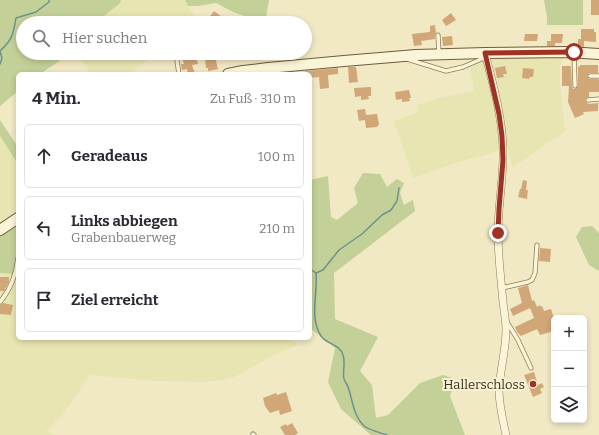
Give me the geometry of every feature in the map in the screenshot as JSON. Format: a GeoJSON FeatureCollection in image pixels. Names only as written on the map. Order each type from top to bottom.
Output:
{"type":"FeatureCollection","features":[{"type":"Feature","properties":{"kind":"street"},"geometry":{"type":"LineString","coordinates":[[238,72],[344,60],[439,54],[485,55],[574,52],[599,54]]}},
{"type":"Feature","properties":{"kind":"street"},"geometry":{"type":"LineString","coordinates":[[485,55],[499,114],[503,142],[498,233],[506,339],[499,396],[506,435]]}},
{"type":"Feature","properties":{"kind":"street"},"geometry":{"type":"LineString","coordinates":[[0,230],[16,221]]}},
{"type":"Feature","properties":{"kind":"lane"},"geometry":{"type":"LineString","coordinates":[[438,35],[439,54]]}},
{"type":"Feature","properties":{"kind":"lane"},"geometry":{"type":"LineString","coordinates":[[574,52],[575,86]]}},
{"type":"Feature","properties":{"kind":"lane"},"geometry":{"type":"LineString","coordinates":[[405,56],[408,59],[446,71],[463,67],[485,55]]}},
{"type":"Feature","properties":{"kind":"lane"},"geometry":{"type":"LineString","coordinates":[[177,61],[179,72]]}},
{"type":"Feature","properties":{"kind":"lane"},"geometry":{"type":"LineString","coordinates":[[590,76],[599,76]]}},
{"type":"Feature","properties":{"kind":"lane"},"geometry":{"type":"LineString","coordinates":[[588,100],[599,99]]}},
{"type":"Feature","properties":{"kind":"lane"},"geometry":{"type":"LineString","coordinates":[[502,288],[532,280],[535,273],[537,245]]}},
{"type":"Feature","properties":{"kind":"lane"},"geometry":{"type":"LineString","coordinates":[[0,302],[12,286],[16,270]]}},
{"type":"Feature","properties":{"kind":"lane"},"geometry":{"type":"LineString","coordinates":[[505,320],[518,340],[531,368]]}},
{"type":"Feature","properties":{"kind":"shaded area"},"geometry":{"type":"Polygon","coordinates":[[[121,0],[185,0],[194,16],[104,16],[120,3],[121,0]]]}},
{"type":"Feature","properties":{"kind":"shaded area"},"geometry":{"type":"Polygon","coordinates":[[[564,55],[560,66],[560,87],[565,131],[512,168],[491,59],[496,56],[564,55]]]}},
{"type":"Feature","properties":{"kind":"shaded area"},"geometry":{"type":"Polygon","coordinates":[[[82,60],[148,60],[131,72],[90,72],[82,60]]]}},
{"type":"Feature","properties":{"kind":"shaded area"},"geometry":{"type":"Polygon","coordinates":[[[482,60],[497,114],[501,145],[499,149],[490,154],[461,161],[413,178],[394,121],[419,112],[417,105],[442,97],[474,91],[470,67],[482,60]]]}},
{"type":"Feature","properties":{"kind":"shaded area"},"geometry":{"type":"Polygon","coordinates":[[[0,136],[16,161],[16,214],[0,225],[0,136]]]}},
{"type":"Feature","properties":{"kind":"shaded area"},"geometry":{"type":"Polygon","coordinates":[[[0,273],[16,274],[16,340],[291,340],[299,344],[274,355],[234,377],[224,380],[202,382],[158,381],[89,375],[62,415],[46,431],[55,435],[0,435],[0,273]]]}},
{"type":"Feature","properties":{"kind":"green space"},"geometry":{"type":"Polygon","coordinates":[[[0,0],[121,0],[120,3],[104,16],[16,16],[16,60],[61,60],[43,72],[16,72],[16,93],[0,106],[0,0]]]}},
{"type":"Feature","properties":{"kind":"green space"},"geometry":{"type":"Polygon","coordinates":[[[185,0],[269,0],[266,16],[245,16],[216,3],[188,6],[185,0]]]}},
{"type":"Feature","properties":{"kind":"green space"},"geometry":{"type":"Polygon","coordinates":[[[544,0],[583,0],[583,25],[547,25],[544,0]]]}},
{"type":"Feature","properties":{"kind":"green space"},"geometry":{"type":"Polygon","coordinates":[[[0,120],[16,144],[16,161],[0,136],[0,120]]]}},
{"type":"Feature","properties":{"kind":"green space"},"geometry":{"type":"Polygon","coordinates":[[[363,173],[380,174],[387,187],[397,179],[404,183],[400,193],[404,205],[413,200],[415,211],[334,273],[335,319],[378,337],[360,371],[372,385],[376,418],[388,415],[420,383],[443,375],[455,379],[450,396],[465,435],[371,435],[341,409],[328,382],[335,348],[312,330],[312,180],[328,176],[331,217],[337,220],[358,203],[354,188],[363,173]]]}},
{"type":"Feature","properties":{"kind":"green space"},"geometry":{"type":"Polygon","coordinates":[[[14,225],[16,228],[16,263],[14,274],[0,273],[0,233],[14,225]]]}},
{"type":"Feature","properties":{"kind":"green space"},"geometry":{"type":"Polygon","coordinates":[[[592,226],[599,233],[599,271],[589,265],[576,237],[582,227],[592,226]]]}},
{"type":"Feature","properties":{"kind":"building"},"geometry":{"type":"Polygon","coordinates":[[[591,0],[599,0],[599,15],[591,15],[591,0]]]}},
{"type":"Feature","properties":{"kind":"building"},"geometry":{"type":"Polygon","coordinates":[[[214,11],[221,16],[210,16],[214,11]]]}},
{"type":"Feature","properties":{"kind":"building"},"geometry":{"type":"Polygon","coordinates":[[[451,13],[456,20],[446,26],[442,20],[451,13]]]}},
{"type":"Feature","properties":{"kind":"building"},"geometry":{"type":"Polygon","coordinates":[[[435,25],[435,39],[421,41],[422,45],[414,46],[412,34],[430,32],[430,26],[435,25]]]}},
{"type":"Feature","properties":{"kind":"building"},"geometry":{"type":"Polygon","coordinates":[[[581,29],[594,29],[594,32],[596,32],[596,42],[584,41],[584,47],[578,46],[578,39],[581,39],[581,29]]]}},
{"type":"Feature","properties":{"kind":"building"},"geometry":{"type":"Polygon","coordinates":[[[525,34],[538,34],[537,41],[524,41],[525,34]]]}},
{"type":"Feature","properties":{"kind":"building"},"geometry":{"type":"Polygon","coordinates":[[[551,34],[563,34],[562,43],[555,43],[555,46],[547,46],[547,41],[551,41],[551,34]]]}},
{"type":"Feature","properties":{"kind":"building"},"geometry":{"type":"Polygon","coordinates":[[[452,36],[453,45],[443,46],[442,37],[452,36]]]}},
{"type":"Feature","properties":{"kind":"building"},"geometry":{"type":"Polygon","coordinates":[[[183,60],[197,60],[198,64],[192,65],[194,72],[188,72],[187,69],[182,70],[181,64],[184,64],[183,60]]]}},
{"type":"Feature","properties":{"kind":"building"},"geometry":{"type":"Polygon","coordinates":[[[205,60],[216,60],[218,69],[208,71],[208,68],[206,68],[205,60]]]}},
{"type":"Feature","properties":{"kind":"building"},"geometry":{"type":"Polygon","coordinates":[[[580,65],[598,65],[598,73],[589,73],[587,76],[589,79],[599,80],[599,92],[589,92],[589,97],[585,100],[589,104],[598,103],[598,111],[583,112],[584,114],[575,118],[568,102],[569,86],[562,86],[562,66],[571,66],[572,86],[573,89],[575,89],[578,86],[578,66],[580,67],[580,65]]]}},
{"type":"Feature","properties":{"kind":"building"},"geometry":{"type":"Polygon","coordinates":[[[505,66],[507,74],[503,74],[504,77],[497,78],[495,68],[505,66]]]}},
{"type":"Feature","properties":{"kind":"building"},"geometry":{"type":"Polygon","coordinates":[[[348,67],[356,67],[358,82],[349,83],[348,67]]]}},
{"type":"Feature","properties":{"kind":"building"},"geometry":{"type":"Polygon","coordinates":[[[338,68],[338,74],[328,75],[329,88],[320,89],[319,77],[312,78],[312,72],[305,71],[338,68]]]}},
{"type":"Feature","properties":{"kind":"building"},"geometry":{"type":"Polygon","coordinates":[[[523,68],[534,69],[533,77],[530,77],[529,79],[522,78],[523,68]]]}},
{"type":"Feature","properties":{"kind":"building"},"geometry":{"type":"Polygon","coordinates":[[[371,87],[371,96],[368,96],[369,99],[361,100],[361,96],[355,97],[354,88],[371,87]]]}},
{"type":"Feature","properties":{"kind":"building"},"geometry":{"type":"Polygon","coordinates":[[[409,90],[411,98],[409,98],[410,101],[402,102],[402,99],[396,100],[395,92],[409,90]]]}},
{"type":"Feature","properties":{"kind":"building"},"geometry":{"type":"Polygon","coordinates":[[[365,109],[366,115],[377,114],[379,124],[377,127],[366,128],[365,120],[359,121],[357,110],[365,109]]]}},
{"type":"Feature","properties":{"kind":"building"},"geometry":{"type":"Polygon","coordinates":[[[523,180],[527,181],[527,199],[518,197],[523,180]]]}},
{"type":"Feature","properties":{"kind":"building"},"geometry":{"type":"Polygon","coordinates":[[[540,248],[551,249],[550,262],[539,261],[540,248]]]}},
{"type":"Feature","properties":{"kind":"building"},"geometry":{"type":"Polygon","coordinates":[[[0,277],[9,277],[9,282],[4,291],[0,291],[0,277]]]}},
{"type":"Feature","properties":{"kind":"building"},"geometry":{"type":"Polygon","coordinates":[[[528,285],[532,301],[534,300],[537,307],[540,305],[541,307],[542,306],[544,311],[551,309],[553,315],[551,315],[551,332],[540,335],[537,329],[521,336],[517,332],[515,327],[534,318],[530,308],[513,316],[510,309],[522,303],[518,288],[528,285]]]}},
{"type":"Feature","properties":{"kind":"building"},"geometry":{"type":"Polygon","coordinates":[[[3,303],[13,305],[11,315],[0,314],[0,305],[3,303]]]}},
{"type":"Feature","properties":{"kind":"building","name":"Hallerschloss"},"geometry":{"type":"Polygon","coordinates":[[[534,372],[538,385],[542,383],[544,387],[540,389],[542,393],[533,397],[524,375],[534,372]]]}},
{"type":"Feature","properties":{"kind":"building"},"geometry":{"type":"Polygon","coordinates":[[[286,392],[292,411],[280,415],[279,410],[270,413],[265,406],[263,398],[276,393],[277,395],[286,392]]]}},
{"type":"Feature","properties":{"kind":"building"},"geometry":{"type":"Polygon","coordinates":[[[292,423],[298,433],[295,435],[285,435],[280,427],[286,424],[287,426],[292,423]]]}},
{"type":"Feature","properties":{"kind":"waterway"},"geometry":{"type":"LineString","coordinates":[[23,16],[36,12],[49,2],[49,0]]}},
{"type":"Feature","properties":{"kind":"waterway"},"geometry":{"type":"LineString","coordinates":[[0,64],[2,58],[0,51],[8,43],[12,36],[16,18]]}},
{"type":"Feature","properties":{"kind":"waterway"},"geometry":{"type":"LineString","coordinates":[[316,273],[323,270],[339,250],[362,234],[382,215],[391,210],[397,201],[399,188]]}},
{"type":"Feature","properties":{"kind":"waterway"},"geometry":{"type":"LineString","coordinates":[[312,270],[316,273],[315,321],[317,329],[323,339],[336,346],[343,355],[344,379],[360,422],[366,427],[387,435]]}},
{"type":"Feature","properties":{"kind":"place","name":"Hallerschloss"},"geometry":{"type":"Point","coordinates":[533,384]}},
{"type":"Feature","properties":{"kind":"route"},"geometry":{"type":"LineString","coordinates":[[498,233],[503,149],[499,114],[485,53],[574,52]]}}]}
